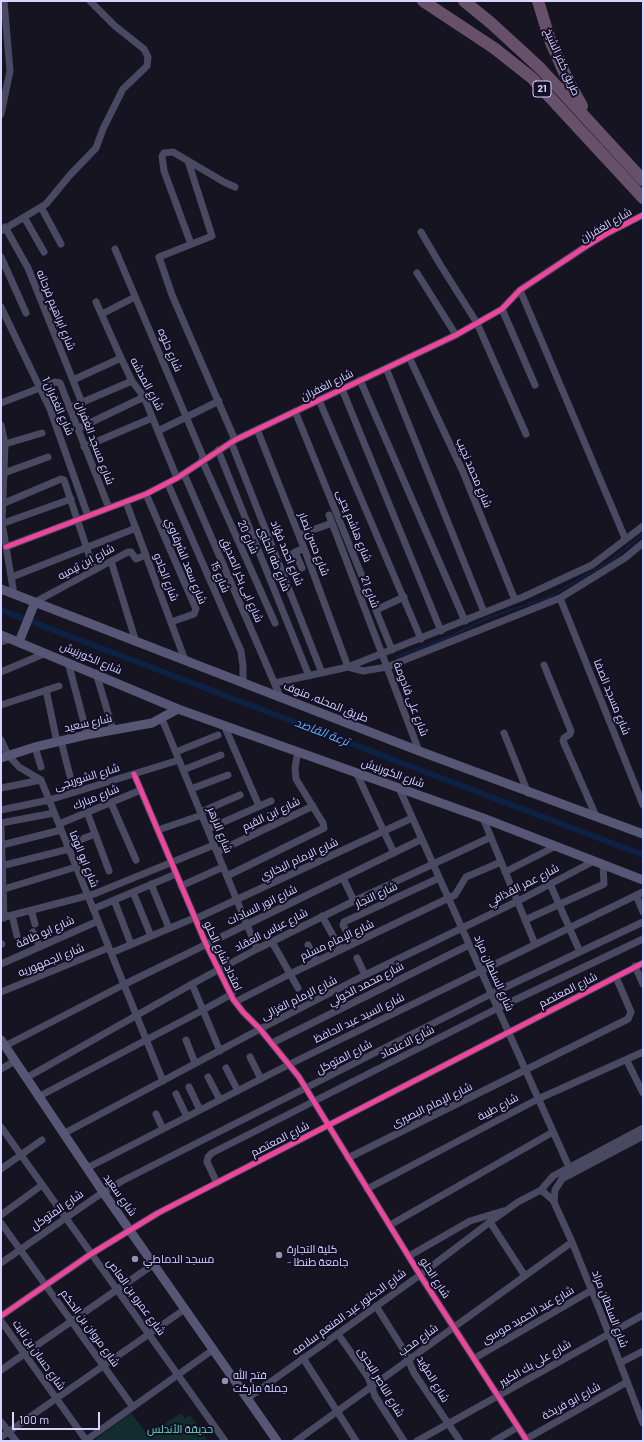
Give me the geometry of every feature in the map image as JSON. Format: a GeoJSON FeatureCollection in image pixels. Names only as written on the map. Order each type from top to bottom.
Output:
{"type":"FeatureCollection","features":[{"type":"Feature","properties":{"kind":"highway","name":"21"},"geometry":{"type":"LineString","coordinates":[[423,1],[494,48],[532,78],[643,198]]}},
{"type":"Feature","properties":{"kind":"highway","name":"21"},"geometry":{"type":"LineString","coordinates":[[464,1],[516,45],[590,121],[643,180]]}},
{"type":"Feature","properties":{"kind":"highway","name":"طريق كفر الشيخ"},"geometry":{"type":"LineString","coordinates":[[538,1],[550,40],[565,75],[590,121]]}},
{"type":"Feature","properties":{"kind":"main road","name":"طريق المحله, منوف"},"geometry":{"type":"LineString","coordinates":[[1,589],[34,604],[280,696],[528,793],[643,834]]}},
{"type":"Feature","properties":{"kind":"main road"},"geometry":{"type":"LineString","coordinates":[[18,638],[34,604]]}},
{"type":"Feature","properties":{"kind":"main road","name":"شارع الكورنيش"},"geometry":{"type":"LineString","coordinates":[[1,635],[18,638],[46,653],[178,709],[482,818],[643,880]]}},
{"type":"Feature","properties":{"kind":"main road","name":"شارع سعيد"},"geometry":{"type":"LineString","coordinates":[[4,757],[35,747],[48,747],[59,741],[87,734],[152,723],[162,719],[178,709]]}},
{"type":"Feature","properties":{"kind":"main road","name":"شارع سعيد"},"geometry":{"type":"LineString","coordinates":[[3,1043],[63,1134],[248,1398],[276,1441]]}},
{"type":"Feature","properties":{"kind":"street"},"geometry":{"type":"LineString","coordinates":[[1,114],[10,71],[4,1]]}},
{"type":"Feature","properties":{"kind":"street"},"geometry":{"type":"LineString","coordinates":[[3,229],[41,207],[52,198],[70,175],[96,148],[103,129],[123,89],[147,66],[148,57],[144,48],[115,26],[90,1]]}},
{"type":"Feature","properties":{"kind":"street"},"geometry":{"type":"LineString","coordinates":[[188,161],[212,236],[191,244],[164,170],[162,156],[167,152],[174,152],[236,187]]}},
{"type":"Feature","properties":{"kind":"street"},"geometry":{"type":"LineString","coordinates":[[41,207],[61,244]]}},
{"type":"Feature","properties":{"kind":"street","name":"شارع الغفران"},"geometry":{"type":"LineString","coordinates":[[6,547],[126,502],[168,484],[233,441],[456,335],[502,309],[520,290],[606,234],[643,215]]}},
{"type":"Feature","properties":{"kind":"street"},"geometry":{"type":"LineString","coordinates":[[24,217],[44,252]]}},
{"type":"Feature","properties":{"kind":"street","name":"شارع ابراهيم فرحانه"},"geometry":{"type":"LineString","coordinates":[[3,229],[28,268],[82,403]]}},
{"type":"Feature","properties":{"kind":"street"},"geometry":{"type":"LineString","coordinates":[[421,232],[477,323],[526,434]]}},
{"type":"Feature","properties":{"kind":"street","name":"شارع احمد فؤاد"},"geometry":{"type":"LineString","coordinates":[[191,244],[159,257],[172,295],[219,401],[322,673]]}},
{"type":"Feature","properties":{"kind":"street","name":"شارع حلوه"},"geometry":{"type":"LineString","coordinates":[[115,249],[203,460]]}},
{"type":"Feature","properties":{"kind":"street"},"geometry":{"type":"LineString","coordinates":[[1,256],[26,313]]}},
{"type":"Feature","properties":{"kind":"street"},"geometry":{"type":"LineString","coordinates":[[417,273],[456,335]]}},
{"type":"Feature","properties":{"kind":"street"},"geometry":{"type":"LineString","coordinates":[[520,290],[625,538]]}},
{"type":"Feature","properties":{"kind":"street"},"geometry":{"type":"LineString","coordinates":[[102,314],[135,297]]}},
{"type":"Feature","properties":{"kind":"street","name":"شارع المدشه"},"geometry":{"type":"LineString","coordinates":[[96,302],[132,381],[144,397],[177,478]]}},
{"type":"Feature","properties":{"kind":"street","name":"شارع الغفران 1"},"geometry":{"type":"LineString","coordinates":[[1,307],[54,420],[88,516]]}},
{"type":"Feature","properties":{"kind":"street"},"geometry":{"type":"LineString","coordinates":[[502,309],[535,385]]}},
{"type":"Feature","properties":{"kind":"street"},"geometry":{"type":"LineString","coordinates":[[1,327],[9,324]]}},
{"type":"Feature","properties":{"kind":"street","name":"شارع محمد نجيب"},"geometry":{"type":"LineString","coordinates":[[409,357],[463,472],[515,600]]}},
{"type":"Feature","properties":{"kind":"street"},"geometry":{"type":"LineString","coordinates":[[73,380],[121,358]]}},
{"type":"Feature","properties":{"kind":"street"},"geometry":{"type":"LineString","coordinates":[[386,368],[484,612]]}},
{"type":"Feature","properties":{"kind":"street"},"geometry":{"type":"LineString","coordinates":[[360,380],[465,621]]}},
{"type":"Feature","properties":{"kind":"street"},"geometry":{"type":"LineString","coordinates":[[70,408],[132,381]]}},
{"type":"Feature","properties":{"kind":"street","name":"شارع مسجد الغفران"},"geometry":{"type":"LineString","coordinates":[[39,388],[57,382],[60,385],[109,508]]}},
{"type":"Feature","properties":{"kind":"street"},"geometry":{"type":"LineString","coordinates":[[1,402],[39,388]]}},
{"type":"Feature","properties":{"kind":"street"},"geometry":{"type":"LineString","coordinates":[[342,389],[441,631]]}},
{"type":"Feature","properties":{"kind":"street"},"geometry":{"type":"LineString","coordinates":[[78,429],[144,397]]}},
{"type":"Feature","properties":{"kind":"street"},"geometry":{"type":"LineString","coordinates":[[319,400],[421,640]]}},
{"type":"Feature","properties":{"kind":"street"},"geometry":{"type":"LineString","coordinates":[[158,431],[219,401]]}},
{"type":"Feature","properties":{"kind":"street","name":"شارع هاشم يحيى"},"geometry":{"type":"LineString","coordinates":[[295,411],[392,650]]}},
{"type":"Feature","properties":{"kind":"street"},"geometry":{"type":"LineString","coordinates":[[84,446],[152,418]]}},
{"type":"Feature","properties":{"kind":"street"},"geometry":{"type":"LineString","coordinates":[[1,425],[4,446],[2,524],[14,594]]}},
{"type":"Feature","properties":{"kind":"street","name":"شارع حسن نصار"},"geometry":{"type":"LineString","coordinates":[[257,429],[304,548],[348,667]]}},
{"type":"Feature","properties":{"kind":"street"},"geometry":{"type":"LineString","coordinates":[[4,446],[42,433]]}},
{"type":"Feature","properties":{"kind":"street","name":"شارع طه الحلبى"},"geometry":{"type":"LineString","coordinates":[[218,450],[309,676]]}},
{"type":"Feature","properties":{"kind":"street"},"geometry":{"type":"LineString","coordinates":[[3,473],[48,457]]}},
{"type":"Feature","properties":{"kind":"street","name":"شارع 20"},"geometry":{"type":"LineString","coordinates":[[203,460],[275,624]]}},
{"type":"Feature","properties":{"kind":"street","name":"شارع ابى بكر الصديق"},"geometry":{"type":"LineString","coordinates":[[184,474],[280,696]]}},
{"type":"Feature","properties":{"kind":"street"},"geometry":{"type":"LineString","coordinates":[[2,504],[61,479],[66,482],[94,570]]}},
{"type":"Feature","properties":{"kind":"street","name":"شارع 15"},"geometry":{"type":"LineString","coordinates":[[168,484],[240,651],[243,666],[243,682]]}},
{"type":"Feature","properties":{"kind":"street","name":"شارع سعد الشرقاوي"},"geometry":{"type":"LineString","coordinates":[[146,494],[196,609],[194,614],[171,622]]}},
{"type":"Feature","properties":{"kind":"street"},"geometry":{"type":"LineString","coordinates":[[2,524],[71,499]]}},
{"type":"Feature","properties":{"kind":"street","name":"شارع الجادو"},"geometry":{"type":"LineString","coordinates":[[126,502],[185,660]]}},
{"type":"Feature","properties":{"kind":"street","name":"شارع 21"},"geometry":{"type":"LineString","coordinates":[[329,515],[382,654]]}},
{"type":"Feature","properties":{"kind":"street"},"geometry":{"type":"LineString","coordinates":[[299,535],[332,523]]}},
{"type":"Feature","properties":{"kind":"street"},"geometry":{"type":"LineString","coordinates":[[275,684],[348,667],[421,640],[515,600],[592,565],[625,538],[643,526]]}},
{"type":"Feature","properties":{"kind":"street"},"geometry":{"type":"LineString","coordinates":[[12,577],[136,528]]}},
{"type":"Feature","properties":{"kind":"street"},"geometry":{"type":"LineString","coordinates":[[348,667],[363,671],[387,667],[560,598],[625,558],[643,543]]}},
{"type":"Feature","properties":{"kind":"street"},"geometry":{"type":"LineString","coordinates":[[288,556],[304,548]]}},
{"type":"Feature","properties":{"kind":"street","name":"شارع ابن تيميه"},"geometry":{"type":"LineString","coordinates":[[34,604],[129,552],[136,559],[146,555]]}},
{"type":"Feature","properties":{"kind":"street"},"geometry":{"type":"LineString","coordinates":[[296,552],[302,568]]}},
{"type":"Feature","properties":{"kind":"street"},"geometry":{"type":"LineString","coordinates":[[111,561],[136,642]]}},
{"type":"Feature","properties":{"kind":"street"},"geometry":{"type":"LineString","coordinates":[[376,610],[404,597]]}},
{"type":"Feature","properties":{"kind":"street","name":"شارع مسجد الصفا"},"geometry":{"type":"LineString","coordinates":[[560,598],[643,805]]}},
{"type":"Feature","properties":{"kind":"street"},"geometry":{"type":"LineString","coordinates":[[1,642],[18,638]]}},
{"type":"Feature","properties":{"kind":"street"},"geometry":{"type":"LineString","coordinates":[[1,672],[46,653]]}},
{"type":"Feature","properties":{"kind":"street","name":"شارع على قادومة"},"geometry":{"type":"LineString","coordinates":[[382,654],[419,751]]}},
{"type":"Feature","properties":{"kind":"street"},"geometry":{"type":"LineString","coordinates":[[68,662],[87,734]]}},
{"type":"Feature","properties":{"kind":"street"},"geometry":{"type":"LineString","coordinates":[[544,665],[571,730],[570,734],[564,738],[563,741],[596,816]]}},
{"type":"Feature","properties":{"kind":"street"},"geometry":{"type":"LineString","coordinates":[[96,673],[113,730]]}},
{"type":"Feature","properties":{"kind":"street"},"geometry":{"type":"LineString","coordinates":[[1,705],[59,686]]}},
{"type":"Feature","properties":{"kind":"street"},"geometry":{"type":"LineString","coordinates":[[46,690],[70,776]]}},
{"type":"Feature","properties":{"kind":"street","name":"شارع الازهر"},"geometry":{"type":"LineString","coordinates":[[162,719],[257,949]]}},
{"type":"Feature","properties":{"kind":"street"},"geometry":{"type":"LineString","coordinates":[[224,725],[259,806]]}},
{"type":"Feature","properties":{"kind":"street"},"geometry":{"type":"LineString","coordinates":[[504,732],[528,793]]}},
{"type":"Feature","properties":{"kind":"street"},"geometry":{"type":"LineString","coordinates":[[176,752],[218,735]]}},
{"type":"Feature","properties":{"kind":"street"},"geometry":{"type":"LineString","coordinates":[[1,740],[4,757],[22,770],[38,776],[41,780]]}},
{"type":"Feature","properties":{"kind":"street"},"geometry":{"type":"LineString","coordinates":[[35,747],[42,767]]}},
{"type":"Feature","properties":{"kind":"street"},"geometry":{"type":"LineString","coordinates":[[227,876],[323,830],[324,825],[296,778],[295,768],[298,751]]}},
{"type":"Feature","properties":{"kind":"street"},"geometry":{"type":"LineString","coordinates":[[183,770],[221,755]]}},
{"type":"Feature","properties":{"kind":"street","name":"شارع الشوربجى"},"geometry":{"type":"LineString","coordinates":[[1,810],[49,800],[179,760]]}},
{"type":"Feature","properties":{"kind":"street"},"geometry":{"type":"LineString","coordinates":[[356,772],[394,853]]}},
{"type":"Feature","properties":{"kind":"street","name":"امتداد شارع الحلو"},"geometry":{"type":"LineString","coordinates":[[134,774],[206,944],[235,1002],[290,1064],[328,1126]]}},
{"type":"Feature","properties":{"kind":"street"},"geometry":{"type":"LineString","coordinates":[[191,789],[228,775]]}},
{"type":"Feature","properties":{"kind":"street"},"geometry":{"type":"LineString","coordinates":[[1,788],[41,780]]}},
{"type":"Feature","properties":{"kind":"street","name":"شارع ابو الوفا"},"geometry":{"type":"LineString","coordinates":[[41,780],[109,951],[163,1081]]}},
{"type":"Feature","properties":{"kind":"street","name":"شارع السلطان مراد"},"geometry":{"type":"LineString","coordinates":[[398,788],[569,1167]]}},
{"type":"Feature","properties":{"kind":"street","name":"شارع مبارك"},"geometry":{"type":"LineString","coordinates":[[2,845],[60,827],[87,812],[141,790]]}},
{"type":"Feature","properties":{"kind":"street"},"geometry":{"type":"LineString","coordinates":[[158,830],[201,813],[240,795]]}},
{"type":"Feature","properties":{"kind":"street"},"geometry":{"type":"LineString","coordinates":[[208,829],[271,801]]}},
{"type":"Feature","properties":{"kind":"street"},"geometry":{"type":"LineString","coordinates":[[111,803],[136,860]]}},
{"type":"Feature","properties":{"kind":"street","name":"شارع ابن القيم"},"geometry":{"type":"LineString","coordinates":[[2,918],[87,895],[172,862],[216,849],[313,806]]}},
{"type":"Feature","properties":{"kind":"street"},"geometry":{"type":"LineString","coordinates":[[87,812],[109,870]]}},
{"type":"Feature","properties":{"kind":"street"},"geometry":{"type":"LineString","coordinates":[[1,823],[54,814]]}},
{"type":"Feature","properties":{"kind":"street","name":"شارع الإمام البخاري"},"geometry":{"type":"LineString","coordinates":[[195,918],[237,900],[412,818]]}},
{"type":"Feature","properties":{"kind":"street"},"geometry":{"type":"LineString","coordinates":[[482,818],[535,944]]}},
{"type":"Feature","properties":{"kind":"street"},"geometry":{"type":"LineString","coordinates":[[1,827],[2,918]]}},
{"type":"Feature","properties":{"kind":"street"},"geometry":{"type":"LineString","coordinates":[[2,866],[68,847],[95,834]]}},
{"type":"Feature","properties":{"kind":"street","name":"شارع عباس العقاد"},"geometry":{"type":"LineString","coordinates":[[26,1078],[257,949],[322,916],[491,837]]}},
{"type":"Feature","properties":{"kind":"street","name":"شارع انور السادات"},"geometry":{"type":"LineString","coordinates":[[3,1043],[422,839]]}},
{"type":"Feature","properties":{"kind":"street"},"geometry":{"type":"LineString","coordinates":[[505,872],[556,846]]}},
{"type":"Feature","properties":{"kind":"street","name":"شارع عمر القذافي"},"geometry":{"type":"LineString","coordinates":[[462,929],[594,861]]}},
{"type":"Feature","properties":{"kind":"street","name":"شارع الإمام مسلم"},"geometry":{"type":"LineString","coordinates":[[235,1002],[316,961],[457,894],[466,877],[501,862]]}},
{"type":"Feature","properties":{"kind":"street"},"geometry":{"type":"LineString","coordinates":[[525,920],[604,884],[603,864]]}},
{"type":"Feature","properties":{"kind":"street"},"geometry":{"type":"LineString","coordinates":[[181,886],[223,867]]}},
{"type":"Feature","properties":{"kind":"street"},"geometry":{"type":"LineString","coordinates":[[2,889],[76,868]]}},
{"type":"Feature","properties":{"kind":"street"},"geometry":{"type":"LineString","coordinates":[[93,909],[176,874]]}},
{"type":"Feature","properties":{"kind":"street"},"geometry":{"type":"LineString","coordinates":[[343,878],[354,901]]}},
{"type":"Feature","properties":{"kind":"street","name":"شارع النجار"},"geometry":{"type":"LineString","coordinates":[[353,944],[343,925],[344,922],[439,878]]}},
{"type":"Feature","properties":{"kind":"street"},"geometry":{"type":"LineString","coordinates":[[151,884],[169,928]]}},
{"type":"Feature","properties":{"kind":"street"},"geometry":{"type":"LineString","coordinates":[[550,884],[580,952]]}},
{"type":"Feature","properties":{"kind":"street"},"geometry":{"type":"LineString","coordinates":[[133,892],[151,936]]}},
{"type":"Feature","properties":{"kind":"street","name":"شارع السيد عبد الحافظ"},"geometry":{"type":"LineString","coordinates":[[87,1168],[290,1064],[480,970],[643,892]]}},
{"type":"Feature","properties":{"kind":"street"},"geometry":{"type":"LineString","coordinates":[[636,896],[643,912]]}},
{"type":"Feature","properties":{"kind":"street"},"geometry":{"type":"LineString","coordinates":[[114,900],[131,944]]}},
{"type":"Feature","properties":{"kind":"street"},"geometry":{"type":"LineString","coordinates":[[31,910],[36,924]]}},
{"type":"Feature","properties":{"kind":"street"},"geometry":{"type":"LineString","coordinates":[[12,915],[17,936]]}},
{"type":"Feature","properties":{"kind":"street"},"geometry":{"type":"LineString","coordinates":[[322,916],[341,950]]}},
{"type":"Feature","properties":{"kind":"street","name":"شارع الجمهوريه"},"geometry":{"type":"LineString","coordinates":[[1,992],[131,944],[195,918]]}},
{"type":"Feature","properties":{"kind":"street","name":"شارع ابو طاقة"},"geometry":{"type":"LineString","coordinates":[[1,964],[98,921]]}},
{"type":"Feature","properties":{"kind":"street","name":"شارع المتوكل"},"geometry":{"type":"LineString","coordinates":[[1,1262],[103,1192],[491,994],[643,922]]}},
{"type":"Feature","properties":{"kind":"street","name":"شارع الإمام الغزالى"},"geometry":{"type":"LineString","coordinates":[[63,1134],[365,975],[462,929]]}},
{"type":"Feature","properties":{"kind":"street"},"geometry":{"type":"LineString","coordinates":[[33,932],[40,947]]}},
{"type":"Feature","properties":{"kind":"street","name":"شارع الاعتماد"},"geometry":{"type":"LineString","coordinates":[[217,1183],[208,1164],[210,1154],[498,1008],[643,939]]}},
{"type":"Feature","properties":{"kind":"street"},"geometry":{"type":"LineString","coordinates":[[272,942],[298,988]]}},
{"type":"Feature","properties":{"kind":"street"},"geometry":{"type":"LineString","coordinates":[[308,945],[316,961]]}},
{"type":"Feature","properties":{"kind":"street","name":"شارع محمد الخولي"},"geometry":{"type":"LineString","coordinates":[[272,1044],[469,945]]}},
{"type":"Feature","properties":{"kind":"street"},"geometry":{"type":"LineString","coordinates":[[357,958],[365,975]]}},
{"type":"Feature","properties":{"kind":"street","name":"شارع المعتصم"},"geometry":{"type":"LineString","coordinates":[[1,1316],[130,1229],[643,963]]}},
{"type":"Feature","properties":{"kind":"street"},"geometry":{"type":"LineString","coordinates":[[635,966],[643,984]]}},
{"type":"Feature","properties":{"kind":"street","name":"شارع الإمام البصيرى"},"geometry":{"type":"LineString","coordinates":[[348,1158],[526,1072],[626,1020],[631,1016],[631,1012],[616,977]]}},
{"type":"Feature","properties":{"kind":"street"},"geometry":{"type":"LineString","coordinates":[[192,984],[220,1051]]}},
{"type":"Feature","properties":{"kind":"street"},"geometry":{"type":"LineString","coordinates":[[38,1097],[232,994]]}},
{"type":"Feature","properties":{"kind":"street"},"geometry":{"type":"LineString","coordinates":[[186,1040],[196,1063]]}},
{"type":"Feature","properties":{"kind":"street","name":"شارع طيبة"},"geometry":{"type":"LineString","coordinates":[[367,1188],[538,1099],[627,1061],[643,1052]]}},
{"type":"Feature","properties":{"kind":"street"},"geometry":{"type":"LineString","coordinates":[[250,1057],[261,1079]]}},
{"type":"Feature","properties":{"kind":"street"},"geometry":{"type":"LineString","coordinates":[[1,1069],[15,1061]]}},
{"type":"Feature","properties":{"kind":"street"},"geometry":{"type":"LineString","coordinates":[[627,1061],[643,1093]]}},
{"type":"Feature","properties":{"kind":"street"},"geometry":{"type":"LineString","coordinates":[[226,1068],[238,1091]]}},
{"type":"Feature","properties":{"kind":"street"},"geometry":{"type":"LineString","coordinates":[[208,1077],[220,1100]]}},
{"type":"Feature","properties":{"kind":"street"},"geometry":{"type":"LineString","coordinates":[[189,1087],[200,1110]]}},
{"type":"Feature","properties":{"kind":"street"},"geometry":{"type":"LineString","coordinates":[[176,1094],[187,1117]]}},
{"type":"Feature","properties":{"kind":"street"},"geometry":{"type":"LineString","coordinates":[[156,1114],[163,1129]]}},
{"type":"Feature","properties":{"kind":"street","name":"شارع الحلو"},"geometry":{"type":"LineString","coordinates":[[328,1126],[420,1275],[455,1327],[526,1440]]}},
{"type":"Feature","properties":{"kind":"street","name":"شارع عمرو بن العاص"},"geometry":{"type":"LineString","coordinates":[[1,1127],[225,1441]]}},
{"type":"Feature","properties":{"kind":"street","name":"شارع الدكتور عبد المنعم سلامه"},"geometry":{"type":"LineString","coordinates":[[248,1398],[420,1275],[490,1222],[541,1190],[549,1178],[643,1128]]}},
{"type":"Feature","properties":{"kind":"street"},"geometry":{"type":"LineString","coordinates":[[390,1225],[553,1132]]}},
{"type":"Feature","properties":{"kind":"street"},"geometry":{"type":"LineString","coordinates":[[555,1204],[554,1193],[558,1183],[566,1176],[643,1136]]}},
{"type":"Feature","properties":{"kind":"street"},"geometry":{"type":"LineString","coordinates":[[1,1170],[42,1140]]}},
{"type":"Feature","properties":{"kind":"street"},"geometry":{"type":"LineString","coordinates":[[549,1178],[558,1183]]}},
{"type":"Feature","properties":{"kind":"street"},"geometry":{"type":"LineString","coordinates":[[1,1215],[42,1185]]}},
{"type":"Feature","properties":{"kind":"street"},"geometry":{"type":"LineString","coordinates":[[541,1190],[550,1197],[555,1204]]}},
{"type":"Feature","properties":{"kind":"street","name":"شارع السلطان مراد"},"geometry":{"type":"LineString","coordinates":[[555,1204],[592,1290],[643,1423]]}},
{"type":"Feature","properties":{"kind":"street"},"geometry":{"type":"LineString","coordinates":[[409,1256],[470,1221],[508,1210]]}},
{"type":"Feature","properties":{"kind":"street"},"geometry":{"type":"LineString","coordinates":[[490,1222],[525,1276]]}},
{"type":"Feature","properties":{"kind":"street","name":"شارع مروان بن الحكم"},"geometry":{"type":"LineString","coordinates":[[1,1223],[133,1407]]}},
{"type":"Feature","properties":{"kind":"street","name":"شارع محب"},"geometry":{"type":"LineString","coordinates":[[296,1441],[572,1242]]}},
{"type":"Feature","properties":{"kind":"street"},"geometry":{"type":"LineString","coordinates":[[1,1370],[154,1264]]}},
{"type":"Feature","properties":{"kind":"street","name":"شارع عبد الحميد موسى"},"geometry":{"type":"LineString","coordinates":[[474,1358],[592,1290]]}},
{"type":"Feature","properties":{"kind":"street","name":"شارع المؤيد"},"geometry":{"type":"LineString","coordinates":[[376,1306],[402,1348],[414,1373],[460,1441]]}},
{"type":"Feature","properties":{"kind":"street"},"geometry":{"type":"LineString","coordinates":[[1,1437],[185,1309]]}},
{"type":"Feature","properties":{"kind":"street","name":"شارع على بك الكبير"},"geometry":{"type":"LineString","coordinates":[[417,1441],[643,1315]]}},
{"type":"Feature","properties":{"kind":"street","name":"شارع حسان بن ثابت"},"geometry":{"type":"LineString","coordinates":[[1,1321],[86,1441]]}},
{"type":"Feature","properties":{"kind":"street","name":"شارع الناصر البحرى"},"geometry":{"type":"LineString","coordinates":[[338,1334],[368,1377],[376,1396],[404,1441]]}},
{"type":"Feature","properties":{"kind":"street"},"geometry":{"type":"LineString","coordinates":[[86,1441],[214,1349]]}},
{"type":"Feature","properties":{"kind":"street"},"geometry":{"type":"LineString","coordinates":[[620,1363],[643,1351]]}},
{"type":"Feature","properties":{"kind":"street"},"geometry":{"type":"LineString","coordinates":[[303,1358],[356,1441]]}},
{"type":"Feature","properties":{"kind":"street","name":"شارع ابو فريخة"},"geometry":{"type":"LineString","coordinates":[[526,1440],[627,1382]]}},
{"type":"Feature","properties":{"kind":"street"},"geometry":{"type":"LineString","coordinates":[[1,1422],[16,1441]]}},
{"type":"Feature","properties":{"kind":"street"},"geometry":{"type":"LineString","coordinates":[[494,1441],[518,1427]]}},
{"type":"Feature","properties":{"kind":"green space","name":"حديقة الأندلس"},"geometry":{"type":"Polygon","coordinates":[[[131,1413],[148,1435],[181,1413],[185,1418],[190,1415],[208,1441],[93,1441],[131,1413]]]}},
{"type":"Feature","properties":{"kind":"waterway"},"geometry":{"type":"LineString","coordinates":[[397,657],[451,636],[488,618],[549,597],[612,560],[643,534]]}},
{"type":"Feature","properties":{"kind":"waterway","name":"ترعة القاصد"},"geometry":{"type":"LineString","coordinates":[[1,610],[643,855]]}},
{"type":"Feature","properties":{"kind":"cycle path"},"geometry":{"type":"LineString","coordinates":[[6,547],[146,494],[177,478],[235,440],[456,335],[502,309],[520,290],[588,245],[643,215]]}},
{"type":"Feature","properties":{"kind":"cycle path"},"geometry":{"type":"LineString","coordinates":[[134,774],[206,944],[233,999],[243,1012],[260,1029],[299,1077],[420,1275],[527,1441]]}},
{"type":"Feature","properties":{"kind":"cycle path"},"geometry":{"type":"LineString","coordinates":[[1,1316],[91,1254],[158,1213],[643,963]]}},
{"type":"Feature","properties":{"kind":"place","name":"كلية التجارة - جامعة طنطا"},"geometry":{"type":"Point","coordinates":[279,1255]}},
{"type":"Feature","properties":{"kind":"place","name":"مسجد الدماطي"},"geometry":{"type":"Point","coordinates":[135,1259]}},
{"type":"Feature","properties":{"kind":"place","name":"فتح الله جملة ماركت"},"geometry":{"type":"Point","coordinates":[225,1381]}}]}
